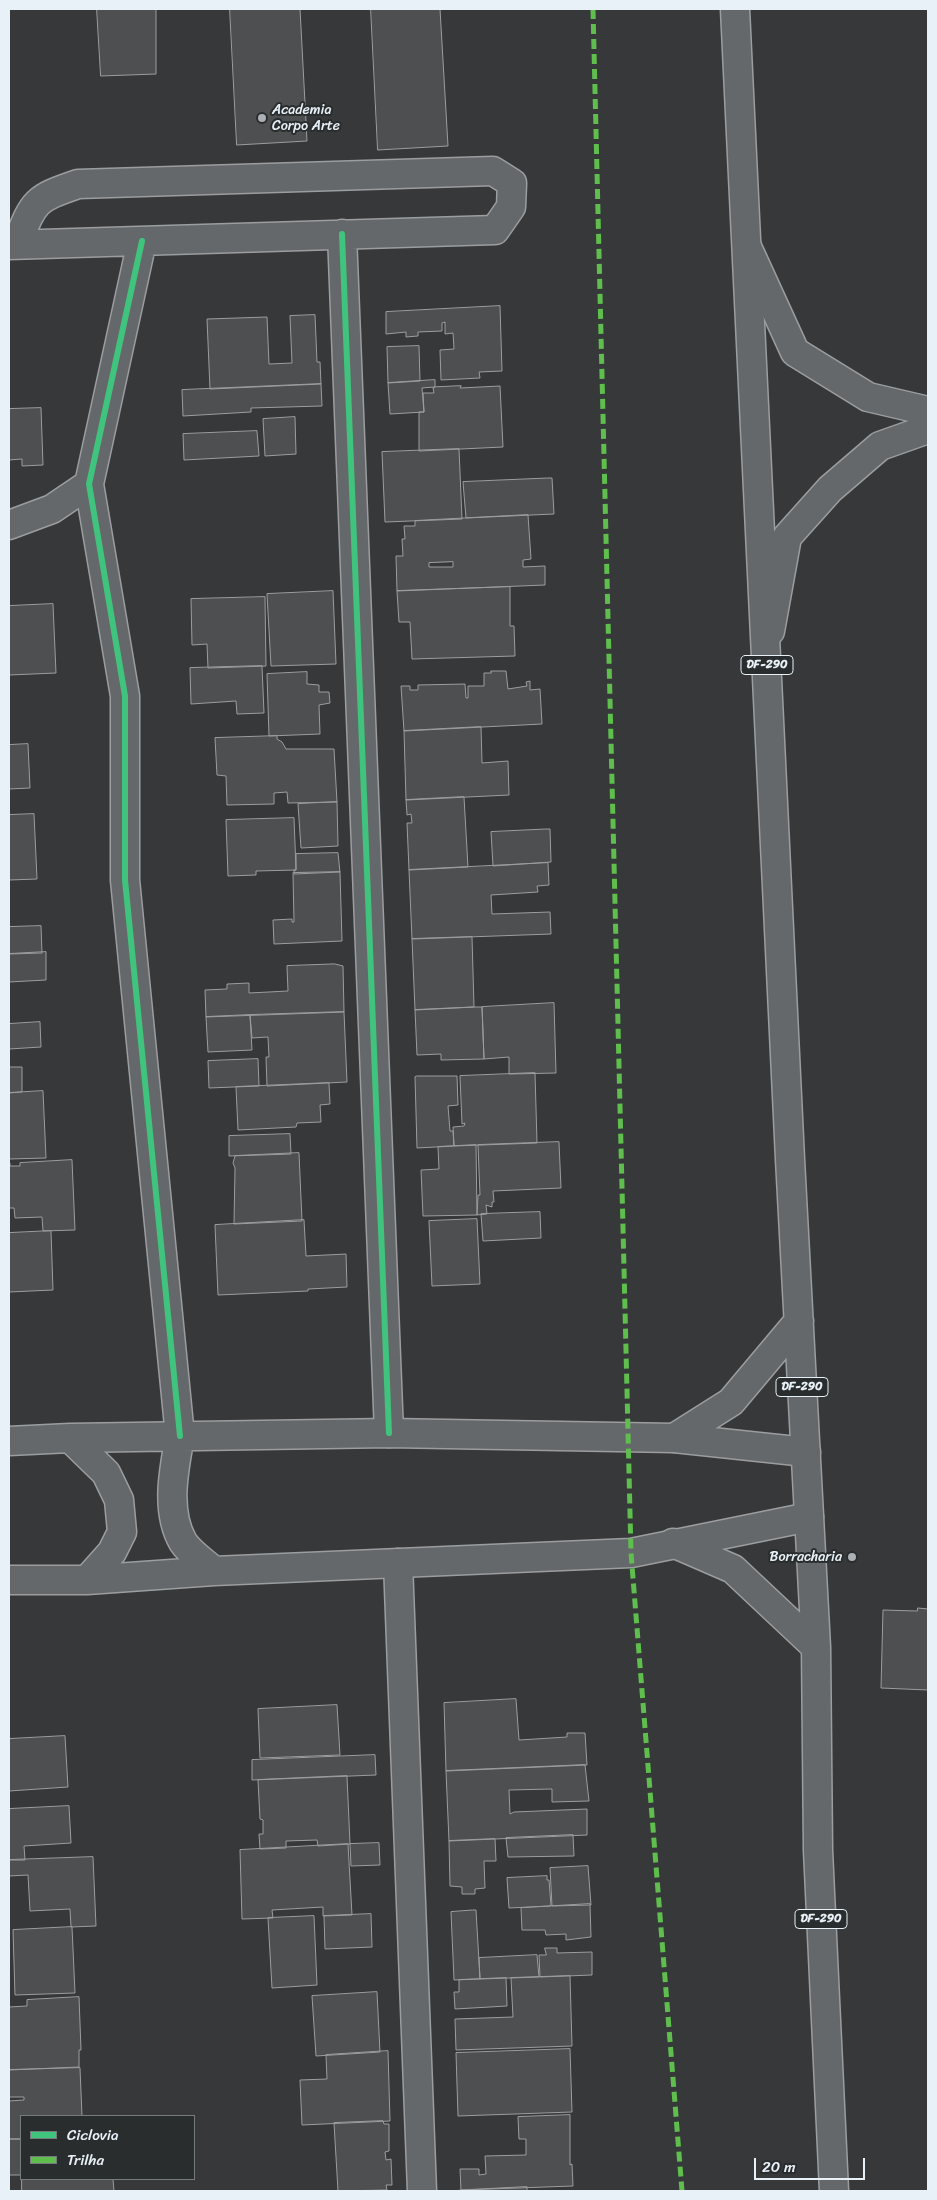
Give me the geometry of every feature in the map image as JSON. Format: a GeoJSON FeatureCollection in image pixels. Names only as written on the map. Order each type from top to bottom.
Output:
{"type":"FeatureCollection","features":[{"type":"Feature","properties":{"kind":"main road","name":"DF-290"},"geometry":{"type":"LineString","coordinates":[[735,9],[816,1647],[818,1850],[834,2191]]}},
{"type":"Feature","properties":{"kind":"main road"},"geometry":{"type":"LineString","coordinates":[[493,170],[512,183],[511,207],[495,230],[142,241],[13,244],[31,210],[47,194],[78,184],[493,170]]}},
{"type":"Feature","properties":{"kind":"main road"},"geometry":{"type":"LineString","coordinates":[[342,234],[389,1433]]}},
{"type":"Feature","properties":{"kind":"main road"},"geometry":{"type":"LineString","coordinates":[[142,241],[89,484],[125,696],[125,880],[180,1436],[175,1462],[173,1511],[184,1543],[214,1571]]}},
{"type":"Feature","properties":{"kind":"main road"},"geometry":{"type":"LineString","coordinates":[[747,247],[796,352],[868,397],[928,411]]}},
{"type":"Feature","properties":{"kind":"main road"},"geometry":{"type":"LineString","coordinates":[[767,652],[787,537],[830,489],[880,446],[928,429]]}},
{"type":"Feature","properties":{"kind":"main road"},"geometry":{"type":"LineString","coordinates":[[9,525],[52,509],[89,484]]}},
{"type":"Feature","properties":{"kind":"main road"},"geometry":{"type":"LineString","coordinates":[[674,1438],[731,1402],[799,1321]]}},
{"type":"Feature","properties":{"kind":"main road"},"geometry":{"type":"LineString","coordinates":[[9,1441],[70,1438],[389,1433],[674,1438],[806,1452]]}},
{"type":"Feature","properties":{"kind":"main road"},"geometry":{"type":"LineString","coordinates":[[70,1438],[106,1474],[119,1500],[122,1532],[112,1552],[87,1580]]}},
{"type":"Feature","properties":{"kind":"main road"},"geometry":{"type":"LineString","coordinates":[[9,1580],[87,1580],[214,1571],[631,1553],[809,1517]]}},
{"type":"Feature","properties":{"kind":"main road"},"geometry":{"type":"LineString","coordinates":[[673,1543],[732,1569],[816,1647]]}},
{"type":"Feature","properties":{"kind":"main road"},"geometry":{"type":"LineString","coordinates":[[398,1563],[422,2191]]}},
{"type":"Feature","properties":{"kind":"building"},"geometry":{"type":"Polygon","coordinates":[[[97,9],[156,9],[156,74],[101,76],[97,9]]]}},
{"type":"Feature","properties":{"kind":"building"},"geometry":{"type":"Polygon","coordinates":[[[230,9],[300,9],[307,141],[237,145],[230,9]]]}},
{"type":"Feature","properties":{"kind":"building"},"geometry":{"type":"Polygon","coordinates":[[[371,9],[440,9],[448,146],[378,150],[371,9]]]}},
{"type":"Feature","properties":{"kind":"building"},"geometry":{"type":"Polygon","coordinates":[[[500,306],[502,371],[479,372],[480,378],[441,380],[440,350],[454,349],[453,333],[445,334],[445,322],[442,323],[442,331],[418,332],[418,336],[406,337],[406,332],[386,334],[386,312],[500,306]]]}},
{"type":"Feature","properties":{"kind":"building"},"geometry":{"type":"Polygon","coordinates":[[[315,315],[317,362],[320,362],[321,384],[210,389],[207,319],[267,317],[269,364],[292,363],[290,316],[315,315]]]}},
{"type":"Feature","properties":{"kind":"building"},"geometry":{"type":"Polygon","coordinates":[[[419,346],[420,381],[388,383],[387,347],[419,346]]]}},
{"type":"Feature","properties":{"kind":"building"},"geometry":{"type":"Polygon","coordinates":[[[435,380],[435,387],[422,388],[424,412],[390,414],[388,383],[435,380]]]}},
{"type":"Feature","properties":{"kind":"building"},"geometry":{"type":"Polygon","coordinates":[[[321,384],[322,406],[251,408],[251,412],[183,416],[182,390],[321,384]]]}},
{"type":"Feature","properties":{"kind":"building"},"geometry":{"type":"Polygon","coordinates":[[[461,386],[460,388],[500,386],[503,447],[419,451],[419,412],[424,412],[423,393],[434,393],[433,388],[435,387],[461,386]]]}},
{"type":"Feature","properties":{"kind":"building"},"geometry":{"type":"Polygon","coordinates":[[[41,408],[43,465],[22,466],[22,459],[9,460],[9,409],[41,408]]]}},
{"type":"Feature","properties":{"kind":"building"},"geometry":{"type":"Polygon","coordinates":[[[295,417],[296,454],[265,456],[263,419],[295,417]]]}},
{"type":"Feature","properties":{"kind":"building"},"geometry":{"type":"Polygon","coordinates":[[[257,431],[259,456],[184,460],[183,434],[257,431]]]}},
{"type":"Feature","properties":{"kind":"building"},"geometry":{"type":"Polygon","coordinates":[[[459,449],[462,519],[385,522],[382,452],[459,449]]]}},
{"type":"Feature","properties":{"kind":"building"},"geometry":{"type":"Polygon","coordinates":[[[552,478],[554,514],[466,518],[463,482],[552,478]]]}},
{"type":"Feature","properties":{"kind":"building"},"geometry":{"type":"Polygon","coordinates":[[[528,515],[531,559],[523,560],[523,567],[545,566],[545,585],[397,591],[396,556],[403,556],[402,539],[405,539],[404,526],[415,526],[415,521],[528,515]],[[453,562],[429,563],[429,567],[453,567],[453,562]]]}},
{"type":"Feature","properties":{"kind":"building"},"geometry":{"type":"Polygon","coordinates":[[[510,587],[510,626],[514,626],[515,656],[412,659],[410,622],[399,622],[397,591],[510,587]]]}},
{"type":"Feature","properties":{"kind":"building"},"geometry":{"type":"Polygon","coordinates":[[[333,591],[336,664],[271,666],[267,594],[333,591]]]}},
{"type":"Feature","properties":{"kind":"building"},"geometry":{"type":"Polygon","coordinates":[[[265,597],[266,666],[208,668],[207,644],[192,645],[191,599],[265,597]]]}},
{"type":"Feature","properties":{"kind":"building"},"geometry":{"type":"Polygon","coordinates":[[[53,604],[56,673],[9,675],[9,606],[53,604]]]}},
{"type":"Feature","properties":{"kind":"building"},"geometry":{"type":"Polygon","coordinates":[[[262,666],[264,713],[237,714],[236,701],[191,704],[190,668],[262,666]]]}},
{"type":"Feature","properties":{"kind":"building"},"geometry":{"type":"Polygon","coordinates":[[[491,671],[506,671],[508,689],[527,686],[526,682],[530,681],[530,690],[540,689],[542,724],[404,731],[401,686],[410,686],[410,690],[418,690],[418,685],[465,684],[466,698],[468,698],[468,686],[484,686],[484,673],[491,673],[491,671]]]}},
{"type":"Feature","properties":{"kind":"building"},"geometry":{"type":"Polygon","coordinates":[[[307,672],[307,684],[319,685],[319,692],[329,692],[330,703],[319,705],[320,734],[269,736],[267,674],[307,672]]]}},
{"type":"Feature","properties":{"kind":"building"},"geometry":{"type":"Polygon","coordinates":[[[481,727],[482,763],[508,761],[509,795],[406,800],[404,731],[481,727]]]}},
{"type":"Feature","properties":{"kind":"building"},"geometry":{"type":"Polygon","coordinates":[[[277,736],[277,739],[282,742],[286,749],[334,749],[337,802],[288,803],[287,792],[274,793],[274,804],[227,805],[226,776],[217,775],[215,738],[277,736]]]}},
{"type":"Feature","properties":{"kind":"building"},"geometry":{"type":"Polygon","coordinates":[[[28,744],[30,788],[9,789],[9,745],[28,744]]]}},
{"type":"Feature","properties":{"kind":"building"},"geometry":{"type":"Polygon","coordinates":[[[464,797],[468,867],[409,870],[407,823],[412,823],[411,814],[407,815],[406,800],[464,797]]]}},
{"type":"Feature","properties":{"kind":"building"},"geometry":{"type":"Polygon","coordinates":[[[337,802],[338,846],[301,848],[298,804],[337,802]]]}},
{"type":"Feature","properties":{"kind":"building"},"geometry":{"type":"Polygon","coordinates":[[[34,814],[37,879],[9,880],[9,815],[34,814]]]}},
{"type":"Feature","properties":{"kind":"building"},"geometry":{"type":"Polygon","coordinates":[[[294,818],[296,870],[256,871],[256,875],[228,876],[226,820],[294,818]]]}},
{"type":"Feature","properties":{"kind":"building"},"geometry":{"type":"Polygon","coordinates":[[[550,829],[551,862],[493,866],[491,832],[550,829]]]}},
{"type":"Feature","properties":{"kind":"building"},"geometry":{"type":"Polygon","coordinates":[[[338,853],[340,872],[294,874],[294,870],[296,870],[296,854],[338,853]]]}},
{"type":"Feature","properties":{"kind":"building"},"geometry":{"type":"Polygon","coordinates":[[[548,863],[549,885],[537,886],[538,892],[491,895],[492,914],[550,912],[551,934],[412,939],[409,870],[548,863]]]}},
{"type":"Feature","properties":{"kind":"building"},"geometry":{"type":"Polygon","coordinates":[[[340,872],[342,941],[274,944],[273,920],[292,919],[292,922],[294,922],[293,873],[340,872]]]}},
{"type":"Feature","properties":{"kind":"building"},"geometry":{"type":"Polygon","coordinates":[[[41,926],[42,953],[9,954],[9,927],[41,926]]]}},
{"type":"Feature","properties":{"kind":"building"},"geometry":{"type":"Polygon","coordinates":[[[472,937],[474,1007],[415,1010],[412,939],[472,937]]]}},
{"type":"Feature","properties":{"kind":"building"},"geometry":{"type":"Polygon","coordinates":[[[46,952],[46,980],[9,982],[9,954],[46,952]]]}},
{"type":"Feature","properties":{"kind":"building"},"geometry":{"type":"Polygon","coordinates":[[[335,964],[343,966],[344,1012],[206,1017],[205,990],[227,989],[227,984],[249,983],[249,993],[288,991],[287,966],[335,964]]]}},
{"type":"Feature","properties":{"kind":"building"},"geometry":{"type":"Polygon","coordinates":[[[554,1003],[556,1073],[509,1074],[509,1057],[484,1059],[482,1007],[554,1003]]]}},
{"type":"Feature","properties":{"kind":"building"},"geometry":{"type":"Polygon","coordinates":[[[482,1007],[484,1059],[441,1060],[441,1054],[417,1055],[415,1010],[482,1007]]]}},
{"type":"Feature","properties":{"kind":"building"},"geometry":{"type":"Polygon","coordinates":[[[344,1012],[347,1082],[267,1086],[266,1057],[269,1057],[268,1037],[252,1038],[250,1015],[344,1012]]]}},
{"type":"Feature","properties":{"kind":"building"},"geometry":{"type":"Polygon","coordinates":[[[250,1015],[252,1050],[208,1052],[206,1017],[250,1015]]]}},
{"type":"Feature","properties":{"kind":"building"},"geometry":{"type":"Polygon","coordinates":[[[40,1022],[41,1047],[9,1049],[9,1024],[40,1022]]]}},
{"type":"Feature","properties":{"kind":"building"},"geometry":{"type":"Polygon","coordinates":[[[258,1059],[259,1086],[209,1088],[208,1061],[258,1059]]]}},
{"type":"Feature","properties":{"kind":"building"},"geometry":{"type":"Polygon","coordinates":[[[9,1067],[22,1067],[22,1092],[9,1093],[9,1067]]]}},
{"type":"Feature","properties":{"kind":"building"},"geometry":{"type":"Polygon","coordinates":[[[535,1073],[537,1143],[454,1146],[453,1127],[464,1126],[465,1123],[462,1124],[460,1076],[535,1073]]]}},
{"type":"Feature","properties":{"kind":"building"},"geometry":{"type":"Polygon","coordinates":[[[457,1076],[458,1105],[448,1106],[450,1131],[453,1131],[454,1146],[417,1148],[415,1077],[457,1076]]]}},
{"type":"Feature","properties":{"kind":"building"},"geometry":{"type":"Polygon","coordinates":[[[329,1083],[330,1104],[320,1105],[321,1122],[297,1123],[296,1127],[238,1130],[236,1087],[329,1083]]]}},
{"type":"Feature","properties":{"kind":"building"},"geometry":{"type":"Polygon","coordinates":[[[43,1091],[46,1158],[9,1159],[9,1093],[43,1091]]]}},
{"type":"Feature","properties":{"kind":"building"},"geometry":{"type":"Polygon","coordinates":[[[290,1134],[291,1154],[229,1156],[229,1136],[290,1134]]]}},
{"type":"Feature","properties":{"kind":"building"},"geometry":{"type":"Polygon","coordinates":[[[559,1142],[561,1188],[493,1191],[494,1202],[492,1202],[492,1207],[486,1205],[487,1214],[477,1215],[478,1195],[480,1195],[478,1145],[559,1142]]]}},
{"type":"Feature","properties":{"kind":"building"},"geometry":{"type":"Polygon","coordinates":[[[476,1145],[477,1215],[423,1216],[421,1170],[439,1169],[438,1147],[476,1145]]]}},
{"type":"Feature","properties":{"kind":"building"},"geometry":{"type":"Polygon","coordinates":[[[299,1153],[302,1221],[234,1224],[235,1168],[233,1163],[235,1156],[299,1153]]]}},
{"type":"Feature","properties":{"kind":"building"},"geometry":{"type":"Polygon","coordinates":[[[72,1160],[75,1230],[43,1231],[42,1217],[15,1218],[14,1208],[9,1208],[9,1163],[10,1166],[20,1166],[20,1163],[72,1160]]]}},
{"type":"Feature","properties":{"kind":"building"},"geometry":{"type":"Polygon","coordinates":[[[540,1212],[541,1238],[483,1241],[481,1214],[540,1212]]]}},
{"type":"Feature","properties":{"kind":"building"},"geometry":{"type":"Polygon","coordinates":[[[477,1219],[480,1284],[432,1286],[429,1221],[477,1219]]]}},
{"type":"Feature","properties":{"kind":"building"},"geometry":{"type":"Polygon","coordinates":[[[304,1220],[306,1256],[346,1254],[347,1287],[308,1289],[308,1291],[218,1295],[215,1225],[304,1220]]]}},
{"type":"Feature","properties":{"kind":"building"},"geometry":{"type":"Polygon","coordinates":[[[51,1231],[53,1290],[9,1292],[9,1233],[51,1231]]]}},
{"type":"Feature","properties":{"kind":"building"},"geometry":{"type":"Polygon","coordinates":[[[918,1608],[928,1609],[928,1690],[881,1688],[883,1610],[917,1611],[918,1608]]]}},
{"type":"Feature","properties":{"kind":"building"},"geometry":{"type":"Polygon","coordinates":[[[516,1699],[519,1740],[567,1737],[567,1733],[585,1733],[587,1765],[446,1771],[444,1703],[516,1699]]]}},
{"type":"Feature","properties":{"kind":"building"},"geometry":{"type":"Polygon","coordinates":[[[337,1705],[340,1755],[260,1758],[258,1709],[337,1705]]]}},
{"type":"Feature","properties":{"kind":"building"},"geometry":{"type":"Polygon","coordinates":[[[65,1736],[68,1787],[9,1791],[9,1739],[65,1736]]]}},
{"type":"Feature","properties":{"kind":"building"},"geometry":{"type":"Polygon","coordinates":[[[375,1755],[376,1775],[252,1780],[252,1760],[375,1755]]]}},
{"type":"Feature","properties":{"kind":"building"},"geometry":{"type":"Polygon","coordinates":[[[585,1765],[589,1801],[552,1802],[552,1789],[509,1790],[510,1814],[514,1812],[587,1809],[587,1835],[449,1841],[446,1771],[585,1765]]]}},
{"type":"Feature","properties":{"kind":"building"},"geometry":{"type":"Polygon","coordinates":[[[347,1776],[350,1844],[318,1846],[317,1840],[286,1841],[286,1848],[260,1849],[259,1834],[263,1834],[263,1820],[260,1819],[258,1780],[347,1776]]]}},
{"type":"Feature","properties":{"kind":"building"},"geometry":{"type":"Polygon","coordinates":[[[69,1806],[71,1843],[24,1846],[25,1860],[9,1860],[9,1809],[69,1806]]]}},
{"type":"Feature","properties":{"kind":"building"},"geometry":{"type":"Polygon","coordinates":[[[573,1835],[574,1856],[508,1857],[506,1838],[573,1835]]]}},
{"type":"Feature","properties":{"kind":"building"},"geometry":{"type":"Polygon","coordinates":[[[495,1839],[496,1861],[484,1861],[485,1888],[475,1889],[475,1894],[462,1894],[462,1887],[450,1886],[449,1841],[495,1839]]]}},
{"type":"Feature","properties":{"kind":"building"},"geometry":{"type":"Polygon","coordinates":[[[379,1843],[380,1865],[351,1866],[350,1844],[379,1843]]]}},
{"type":"Feature","properties":{"kind":"building"},"geometry":{"type":"Polygon","coordinates":[[[348,1844],[352,1915],[323,1916],[323,1907],[272,1910],[273,1918],[242,1919],[240,1850],[348,1844]]]}},
{"type":"Feature","properties":{"kind":"building"},"geometry":{"type":"Polygon","coordinates":[[[93,1857],[96,1926],[71,1927],[70,1909],[30,1911],[28,1875],[9,1876],[9,1860],[93,1857]]]}},
{"type":"Feature","properties":{"kind":"building"},"geometry":{"type":"Polygon","coordinates":[[[588,1866],[591,1905],[552,1906],[550,1868],[588,1866]]]}},
{"type":"Feature","properties":{"kind":"building"},"geometry":{"type":"Polygon","coordinates":[[[547,1876],[551,1906],[509,1908],[507,1878],[547,1876]]]}},
{"type":"Feature","properties":{"kind":"building"},"geometry":{"type":"Polygon","coordinates":[[[590,1904],[591,1937],[566,1940],[566,1934],[546,1935],[545,1930],[522,1930],[521,1908],[590,1904]]]}},
{"type":"Feature","properties":{"kind":"building"},"geometry":{"type":"Polygon","coordinates":[[[476,1910],[480,1979],[454,1980],[451,1912],[476,1910]]]}},
{"type":"Feature","properties":{"kind":"building"},"geometry":{"type":"Polygon","coordinates":[[[371,1914],[372,1947],[325,1949],[324,1916],[371,1914]]]}},
{"type":"Feature","properties":{"kind":"building"},"geometry":{"type":"Polygon","coordinates":[[[314,1916],[317,1985],[272,1988],[268,1918],[314,1916]]]}},
{"type":"Feature","properties":{"kind":"building"},"geometry":{"type":"Polygon","coordinates":[[[72,1927],[75,1993],[15,1995],[13,1930],[72,1927]]]}},
{"type":"Feature","properties":{"kind":"building"},"geometry":{"type":"Polygon","coordinates":[[[545,1948],[557,1948],[557,1953],[592,1952],[592,1975],[540,1977],[539,1955],[546,1955],[545,1948]]]}},
{"type":"Feature","properties":{"kind":"building"},"geometry":{"type":"Polygon","coordinates":[[[537,1955],[539,1977],[480,1979],[479,1958],[537,1955]]]}},
{"type":"Feature","properties":{"kind":"building"},"geometry":{"type":"Polygon","coordinates":[[[570,1976],[572,2046],[456,2050],[455,2019],[513,2017],[511,1978],[570,1976]]]}},
{"type":"Feature","properties":{"kind":"building"},"geometry":{"type":"Polygon","coordinates":[[[506,1978],[507,2006],[455,2009],[454,1992],[459,1992],[459,1980],[506,1978]]]}},
{"type":"Feature","properties":{"kind":"building"},"geometry":{"type":"Polygon","coordinates":[[[377,1992],[380,2052],[316,2056],[312,1996],[377,1992]]]}},
{"type":"Feature","properties":{"kind":"building"},"geometry":{"type":"Polygon","coordinates":[[[79,1997],[81,2050],[79,2050],[79,2067],[9,2070],[9,2007],[27,2006],[27,2000],[79,1997]]]}},
{"type":"Feature","properties":{"kind":"building"},"geometry":{"type":"Polygon","coordinates":[[[570,2049],[572,2112],[458,2116],[456,2053],[570,2049]]]}},
{"type":"Feature","properties":{"kind":"building"},"geometry":{"type":"Polygon","coordinates":[[[388,2051],[390,2121],[302,2125],[300,2080],[327,2079],[326,2055],[388,2051]]]}},
{"type":"Feature","properties":{"kind":"building"},"geometry":{"type":"Polygon","coordinates":[[[80,2068],[82,2115],[20,2115],[20,2139],[9,2139],[9,2101],[24,2100],[24,2097],[9,2097],[9,2070],[80,2068]]]}},
{"type":"Feature","properties":{"kind":"building"},"geometry":{"type":"Polygon","coordinates":[[[570,2115],[570,2165],[572,2164],[573,2186],[461,2190],[460,2169],[479,2169],[479,2175],[486,2174],[485,2156],[526,2155],[526,2139],[519,2139],[518,2117],[570,2115]]]}},
{"type":"Feature","properties":{"kind":"building"},"geometry":{"type":"Polygon","coordinates":[[[383,2121],[384,2124],[389,2124],[389,2151],[385,2152],[386,2160],[391,2159],[392,2185],[386,2185],[387,2190],[338,2191],[334,2123],[383,2121]]]}},
{"type":"Feature","properties":{"kind":"building"},"geometry":{"type":"Polygon","coordinates":[[[9,2139],[20,2139],[20,2175],[9,2175],[9,2139]]]}},
{"type":"Feature","properties":{"kind":"building"},"geometry":{"type":"Polygon","coordinates":[[[22,2180],[113,2180],[114,2191],[22,2191],[22,2180]]]}},
{"type":"Feature","properties":{"kind":"building"},"geometry":{"type":"Polygon","coordinates":[[[527,2187],[527,2191],[455,2191],[461,2190],[527,2187]]]}},
{"type":"Feature","properties":{"kind":"marked path"},"geometry":{"type":"LineString","coordinates":[[593,9],[631,1553],[682,2191]]}},
{"type":"Feature","properties":{"kind":"cycle path"},"geometry":{"type":"LineString","coordinates":[[342,234],[389,1433]]}},
{"type":"Feature","properties":{"kind":"cycle path"},"geometry":{"type":"LineString","coordinates":[[142,241],[89,484],[125,696],[125,880],[180,1436]]}},
{"type":"Feature","properties":{"kind":"place","name":"Academia Corpo Arte"},"geometry":{"type":"Point","coordinates":[262,118]}},
{"type":"Feature","properties":{"kind":"place","name":"Borracharia"},"geometry":{"type":"Point","coordinates":[852,1557]}}]}
